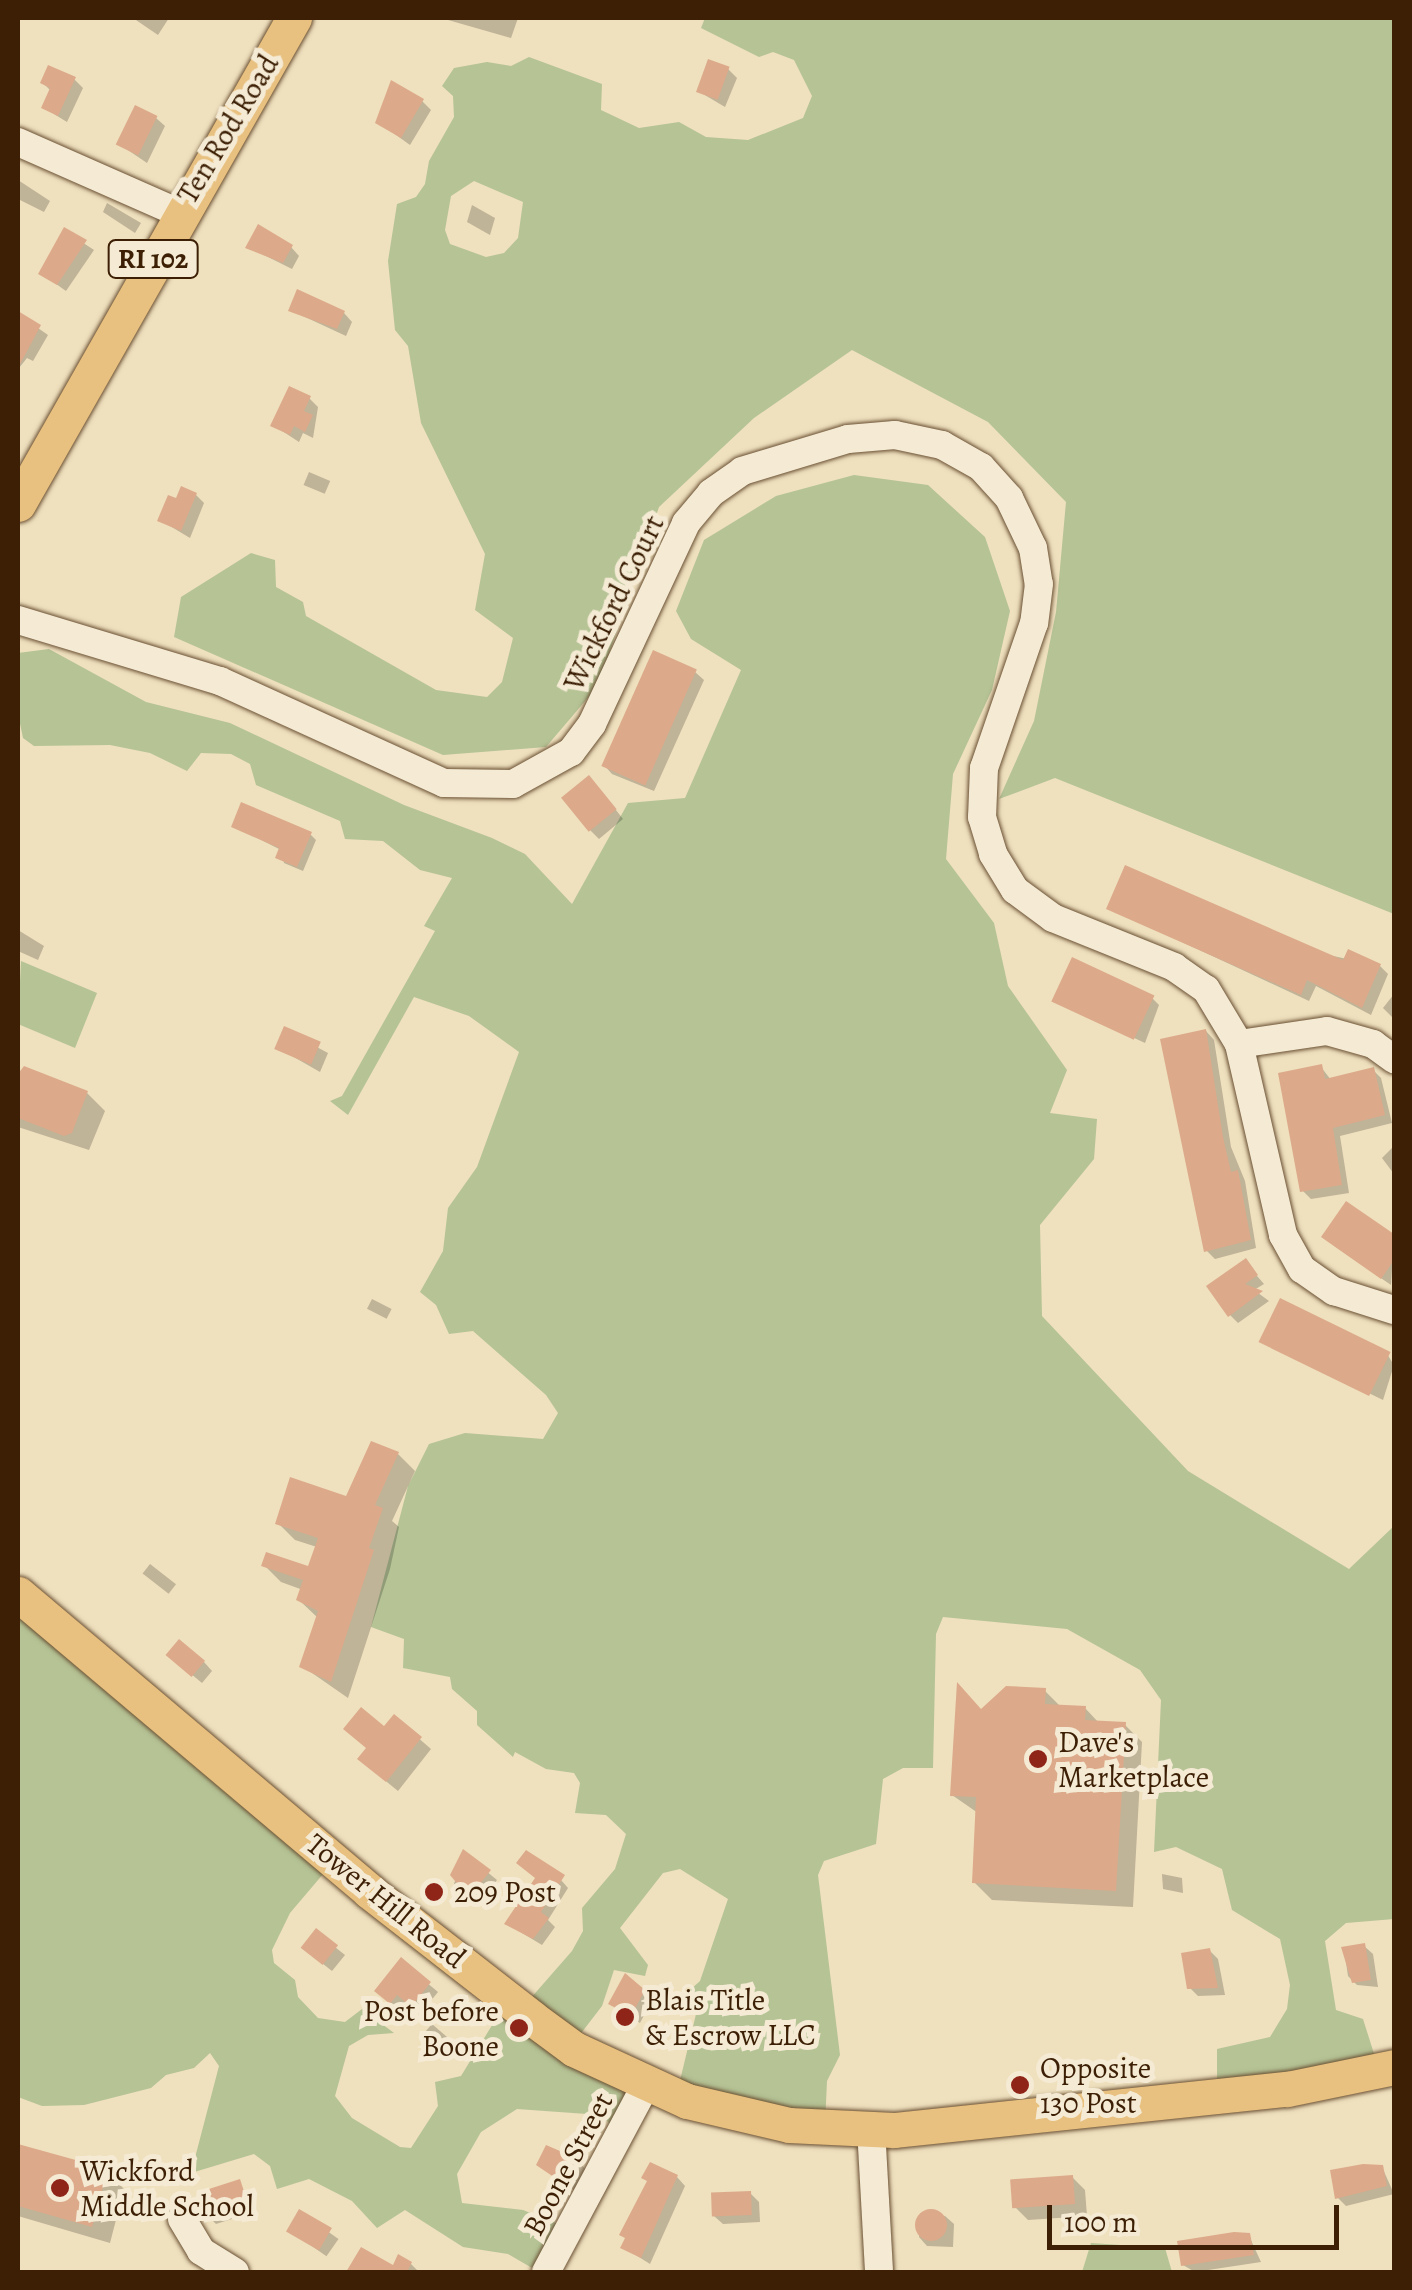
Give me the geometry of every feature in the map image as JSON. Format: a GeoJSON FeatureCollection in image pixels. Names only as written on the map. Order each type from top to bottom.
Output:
{"type":"FeatureCollection","features":[{"type":"Feature","properties":{"kind":"main road","name":"Ten Rod Road"},"geometry":{"type":"LineString","coordinates":[[18,504],[178,213],[294,18]]}},
{"type":"Feature","properties":{"kind":"main road","name":"Tower Hill Road"},"geometry":{"type":"LineString","coordinates":[[18,1594],[369,1891],[574,2049],[646,2085],[789,2125],[871,2128],[1287,2089],[1394,2067]]}},
{"type":"Feature","properties":{"kind":"street"},"geometry":{"type":"LineString","coordinates":[[18,142],[178,213]]}},
{"type":"Feature","properties":{"kind":"street","name":"Wickford Court"},"geometry":{"type":"LineString","coordinates":[[18,620],[220,681],[444,783],[514,784],[543,773],[571,752],[592,724],[686,523],[711,493],[742,472],[848,440],[895,435],[942,444],[981,467],[1009,498],[1033,548],[1039,584],[1034,624],[984,768],[982,816],[993,854],[1015,890],[1053,918],[1174,967],[1206,989],[1238,1044],[1282,1235],[1302,1268],[1334,1291],[1394,1310]]}},
{"type":"Feature","properties":{"kind":"street"},"geometry":{"type":"LineString","coordinates":[[1238,1044],[1327,1031],[1373,1044],[1394,1059]]}},
{"type":"Feature","properties":{"kind":"street","name":"Boone Street"},"geometry":{"type":"LineString","coordinates":[[546,2272],[646,2085]]}},
{"type":"Feature","properties":{"kind":"street"},"geometry":{"type":"LineString","coordinates":[[871,2128],[879,2272]]}},
{"type":"Feature","properties":{"kind":"street"},"geometry":{"type":"LineString","coordinates":[[182,2220],[201,2250],[235,2272]]}},
{"type":"Feature","properties":{"kind":"green space"},"geometry":{"type":"Polygon","coordinates":[[[705,18],[1394,18],[1394,914],[1055,778],[999,799],[1034,721],[1056,612],[1066,502],[988,422],[852,350],[754,418],[659,507],[598,686],[546,747],[443,755],[174,637],[181,597],[251,553],[275,560],[276,587],[303,602],[306,616],[436,690],[487,697],[502,682],[513,638],[475,610],[485,554],[421,423],[408,346],[395,330],[388,261],[397,204],[416,197],[425,184],[429,161],[454,117],[453,96],[442,86],[454,68],[487,62],[511,66],[529,57],[602,84],[601,110],[639,128],[679,122],[706,137],[748,140],[803,118],[812,96],[794,60],[773,52],[759,57],[701,28],[705,18]],[[474,181],[451,196],[445,230],[450,244],[486,257],[504,253],[518,238],[523,202],[474,181]]]}},
{"type":"Feature","properties":{"kind":"green space"},"geometry":{"type":"Polygon","coordinates":[[[854,475],[928,485],[985,537],[1010,611],[992,690],[953,774],[946,859],[994,923],[1008,986],[1067,1070],[1050,1113],[1097,1119],[1094,1159],[1040,1225],[1042,1316],[1188,1471],[1349,1569],[1394,1526],[1394,1919],[1346,1923],[1325,1941],[1336,2010],[1363,2019],[1376,2060],[1217,2083],[1217,2049],[1270,2037],[1287,2009],[1290,1985],[1280,1939],[1232,1910],[1222,1869],[1176,1847],[1154,1852],[1161,1700],[1140,1670],[1067,1629],[943,1617],[936,1634],[933,1768],[903,1768],[883,1779],[876,1844],[824,1861],[818,1875],[840,2055],[827,2081],[825,2125],[677,2093],[697,2010],[690,1990],[700,1981],[728,1899],[680,1869],[663,1873],[620,1928],[648,1965],[645,1976],[614,1970],[602,2006],[572,2045],[644,2086],[621,2135],[601,2115],[517,2109],[481,2132],[457,2174],[462,2203],[523,2210],[568,2228],[539,2272],[508,2254],[463,2247],[405,2210],[377,2228],[352,2201],[309,2179],[277,2189],[270,2166],[254,2154],[191,2173],[219,2066],[210,2053],[194,2068],[166,2075],[151,2088],[84,2105],[42,2106],[18,2097],[18,1591],[335,1860],[290,1913],[272,1950],[274,1963],[295,1980],[298,1997],[318,2018],[345,2022],[362,2009],[394,2033],[368,2035],[349,2046],[335,2096],[352,2118],[400,2147],[411,2148],[438,2106],[435,2082],[461,2076],[505,2004],[523,2007],[572,1951],[583,1931],[582,1908],[615,1869],[626,1834],[606,1815],[575,1813],[580,1783],[574,1773],[546,1769],[515,1752],[513,1757],[477,1725],[477,1711],[452,1689],[450,1677],[403,1668],[404,1639],[371,1627],[408,1486],[429,1444],[465,1433],[543,1439],[558,1413],[546,1395],[473,1331],[449,1334],[436,1305],[420,1292],[443,1251],[448,1208],[477,1167],[519,1052],[469,1016],[414,997],[348,1115],[330,1101],[342,1096],[435,931],[424,926],[452,878],[420,870],[383,841],[345,839],[340,821],[256,785],[250,764],[231,754],[201,753],[187,771],[150,753],[110,745],[34,746],[23,738],[18,714],[18,653],[49,649],[146,702],[230,723],[404,805],[492,838],[525,854],[572,904],[628,803],[685,798],[741,670],[691,639],[676,611],[704,540],[776,496],[854,475]]]}},
{"type":"Feature","properties":{"kind":"green space"},"geometry":{"type":"Polygon","coordinates":[[[21,961],[97,993],[75,1048],[18,1024],[21,961]]]}},
{"type":"Feature","properties":{"kind":"green space"},"geometry":{"type":"Polygon","coordinates":[[[1091,2243],[1165,2248],[1172,2272],[1082,2272],[1091,2243]]]}},
{"type":"Feature","properties":{"kind":"building"},"geometry":{"type":"Polygon","coordinates":[[[708,59],[730,67],[718,100],[696,92],[708,59]]]}},
{"type":"Feature","properties":{"kind":"building"},"geometry":{"type":"Polygon","coordinates":[[[48,65],[76,77],[58,116],[41,108],[50,88],[40,83],[48,65]]]}},
{"type":"Feature","properties":{"kind":"building"},"geometry":{"type":"Polygon","coordinates":[[[391,80],[424,99],[401,138],[375,123],[391,80]]]}},
{"type":"Feature","properties":{"kind":"building"},"geometry":{"type":"Polygon","coordinates":[[[135,105],[157,116],[138,156],[116,145],[135,105]]]}},
{"type":"Feature","properties":{"kind":"building"},"geometry":{"type":"Polygon","coordinates":[[[258,224],[293,245],[283,263],[245,248],[258,224]]]}},
{"type":"Feature","properties":{"kind":"building"},"geometry":{"type":"Polygon","coordinates":[[[64,227],[87,240],[57,285],[38,274],[64,227]]]}},
{"type":"Feature","properties":{"kind":"building"},"geometry":{"type":"Polygon","coordinates":[[[297,289],[345,311],[337,329],[288,311],[297,289]]]}},
{"type":"Feature","properties":{"kind":"building"},"geometry":{"type":"Polygon","coordinates":[[[18,311],[41,325],[18,368],[18,311]]]}},
{"type":"Feature","properties":{"kind":"building"},"geometry":{"type":"Polygon","coordinates":[[[289,386],[311,396],[304,411],[313,415],[305,432],[294,426],[290,435],[270,426],[289,386]]]}},
{"type":"Feature","properties":{"kind":"building"},"geometry":{"type":"Polygon","coordinates":[[[181,486],[197,493],[181,531],[157,521],[168,495],[176,498],[181,486]]]}},
{"type":"Feature","properties":{"kind":"building"},"geometry":{"type":"Polygon","coordinates":[[[653,650],[697,670],[645,786],[601,766],[653,650]]]}},
{"type":"Feature","properties":{"kind":"building"},"geometry":{"type":"Polygon","coordinates":[[[589,775],[617,809],[589,832],[561,798],[589,775]]]}},
{"type":"Feature","properties":{"kind":"building"},"geometry":{"type":"Polygon","coordinates":[[[241,802],[312,832],[297,867],[275,858],[279,848],[231,827],[241,802]]]}},
{"type":"Feature","properties":{"kind":"building"},"geometry":{"type":"Polygon","coordinates":[[[1125,865],[1343,960],[1348,949],[1381,964],[1362,1008],[1307,980],[1301,995],[1106,909],[1125,865]]]}},
{"type":"Feature","properties":{"kind":"building"},"geometry":{"type":"Polygon","coordinates":[[[1072,957],[1154,995],[1134,1040],[1051,1001],[1072,957]]]}},
{"type":"Feature","properties":{"kind":"building"},"geometry":{"type":"Polygon","coordinates":[[[284,1026],[321,1042],[311,1065],[274,1049],[284,1026]]]}},
{"type":"Feature","properties":{"kind":"building"},"geometry":{"type":"Polygon","coordinates":[[[1206,1029],[1223,1137],[1231,1172],[1238,1170],[1251,1240],[1204,1252],[1160,1039],[1206,1029]]]}},
{"type":"Feature","properties":{"kind":"building"},"geometry":{"type":"Polygon","coordinates":[[[1322,1064],[1325,1079],[1374,1067],[1385,1115],[1333,1128],[1342,1185],[1300,1192],[1278,1073],[1322,1064]]]}},
{"type":"Feature","properties":{"kind":"building"},"geometry":{"type":"Polygon","coordinates":[[[24,1066],[88,1091],[72,1133],[64,1136],[18,1118],[18,1074],[24,1066]]]}},
{"type":"Feature","properties":{"kind":"building"},"geometry":{"type":"Polygon","coordinates":[[[1346,1201],[1394,1234],[1394,1260],[1381,1279],[1321,1237],[1346,1201]]]}},
{"type":"Feature","properties":{"kind":"building"},"geometry":{"type":"Polygon","coordinates":[[[1246,1258],[1258,1275],[1245,1284],[1263,1291],[1228,1317],[1206,1286],[1246,1258]]]}},
{"type":"Feature","properties":{"kind":"building"},"geometry":{"type":"Polygon","coordinates":[[[1280,1298],[1391,1352],[1369,1396],[1259,1342],[1280,1298]]]}},
{"type":"Feature","properties":{"kind":"building"},"geometry":{"type":"Polygon","coordinates":[[[371,1441],[399,1452],[375,1505],[383,1508],[369,1548],[374,1550],[331,1682],[299,1667],[318,1611],[296,1600],[303,1580],[261,1566],[266,1552],[308,1566],[318,1538],[275,1524],[290,1477],[346,1496],[371,1441]]]}},
{"type":"Feature","properties":{"kind":"building"},"geometry":{"type":"Polygon","coordinates":[[[179,1639],[205,1661],[192,1677],[166,1655],[179,1639]]]}},
{"type":"Feature","properties":{"kind":"building","name":"Dave's Marketplace"},"geometry":{"type":"Polygon","coordinates":[[[957,1682],[981,1709],[1006,1686],[1046,1688],[1045,1704],[1086,1706],[1085,1720],[1126,1722],[1116,1891],[972,1883],[976,1797],[950,1796],[957,1682]]]}},
{"type":"Feature","properties":{"kind":"building"},"geometry":{"type":"Polygon","coordinates":[[[361,1707],[384,1726],[394,1714],[422,1737],[386,1782],[357,1759],[366,1748],[343,1729],[361,1707]]]}},
{"type":"Feature","properties":{"kind":"building"},"geometry":{"type":"Polygon","coordinates":[[[463,1849],[491,1870],[469,1898],[450,1875],[463,1849]]]}},
{"type":"Feature","properties":{"kind":"building"},"geometry":{"type":"Polygon","coordinates":[[[526,1850],[565,1875],[541,1912],[549,1918],[533,1939],[504,1924],[535,1878],[516,1863],[526,1850]]]}},
{"type":"Feature","properties":{"kind":"building"},"geometry":{"type":"Polygon","coordinates":[[[316,1928],[338,1945],[323,1965],[301,1948],[316,1928]]]}},
{"type":"Feature","properties":{"kind":"building"},"geometry":{"type":"Polygon","coordinates":[[[1365,1943],[1371,1980],[1352,1983],[1341,1947],[1365,1943]]]}},
{"type":"Feature","properties":{"kind":"building"},"geometry":{"type":"Polygon","coordinates":[[[1210,1948],[1218,1988],[1187,1989],[1181,1953],[1210,1948]]]}},
{"type":"Feature","properties":{"kind":"building"},"geometry":{"type":"Polygon","coordinates":[[[401,1957],[431,1982],[411,2007],[397,1995],[390,2004],[374,1991],[401,1957]]]}},
{"type":"Feature","properties":{"kind":"building"},"geometry":{"type":"Polygon","coordinates":[[[625,1973],[645,1990],[631,2016],[608,2004],[625,1973]]]}},
{"type":"Feature","properties":{"kind":"building","name":"Wickford Middle School"},"geometry":{"type":"Polygon","coordinates":[[[18,2144],[108,2169],[92,2227],[18,2206],[18,2144]]]}},
{"type":"Feature","properties":{"kind":"building"},"geometry":{"type":"Polygon","coordinates":[[[546,2145],[581,2160],[567,2186],[536,2165],[546,2145]]]}},
{"type":"Feature","properties":{"kind":"building"},"geometry":{"type":"Polygon","coordinates":[[[650,2162],[678,2175],[641,2258],[620,2248],[625,2238],[619,2235],[647,2181],[641,2178],[650,2162]]]}},
{"type":"Feature","properties":{"kind":"building"},"geometry":{"type":"Polygon","coordinates":[[[1383,2165],[1387,2186],[1335,2199],[1330,2170],[1383,2165]]]}},
{"type":"Feature","properties":{"kind":"building"},"geometry":{"type":"Polygon","coordinates":[[[1073,2175],[1075,2204],[1012,2208],[1010,2179],[1073,2175]]]}},
{"type":"Feature","properties":{"kind":"building"},"geometry":{"type":"Polygon","coordinates":[[[240,2179],[248,2204],[206,2217],[198,2193],[240,2179]]]}},
{"type":"Feature","properties":{"kind":"building"},"geometry":{"type":"Polygon","coordinates":[[[751,2191],[752,2215],[712,2216],[711,2192],[751,2191]]]}},
{"type":"Feature","properties":{"kind":"building"},"geometry":{"type":"Polygon","coordinates":[[[299,2209],[332,2228],[319,2251],[286,2232],[299,2209]]]}},
{"type":"Feature","properties":{"kind":"building"},"geometry":{"type":"Polygon","coordinates":[[[931,2209],[942,2214],[947,2225],[942,2236],[931,2241],[920,2236],[915,2225],[920,2214],[931,2209]]]}},
{"type":"Feature","properties":{"kind":"building"},"geometry":{"type":"Polygon","coordinates":[[[1250,2233],[1254,2255],[1181,2266],[1177,2241],[1250,2233]]]}},
{"type":"Feature","properties":{"kind":"building"},"geometry":{"type":"Polygon","coordinates":[[[361,2247],[393,2265],[398,2254],[412,2262],[407,2272],[346,2272],[361,2247]]]}},
{"type":"Feature","properties":{"kind":"place","name":"Dave's Marketplace"},"geometry":{"type":"Point","coordinates":[1038,1759]}},
{"type":"Feature","properties":{"kind":"place","name":"209 Post"},"geometry":{"type":"Point","coordinates":[434,1892]}},
{"type":"Feature","properties":{"kind":"place","name":"Blais Title & Escrow LLC"},"geometry":{"type":"Point","coordinates":[625,2017]}},
{"type":"Feature","properties":{"kind":"place","name":"Post before Boone"},"geometry":{"type":"Point","coordinates":[519,2028]}},
{"type":"Feature","properties":{"kind":"place","name":"Opposite 130 Post"},"geometry":{"type":"Point","coordinates":[1020,2085]}},
{"type":"Feature","properties":{"kind":"place","name":"Wickford Middle School"},"geometry":{"type":"Point","coordinates":[60,2188]}}]}
